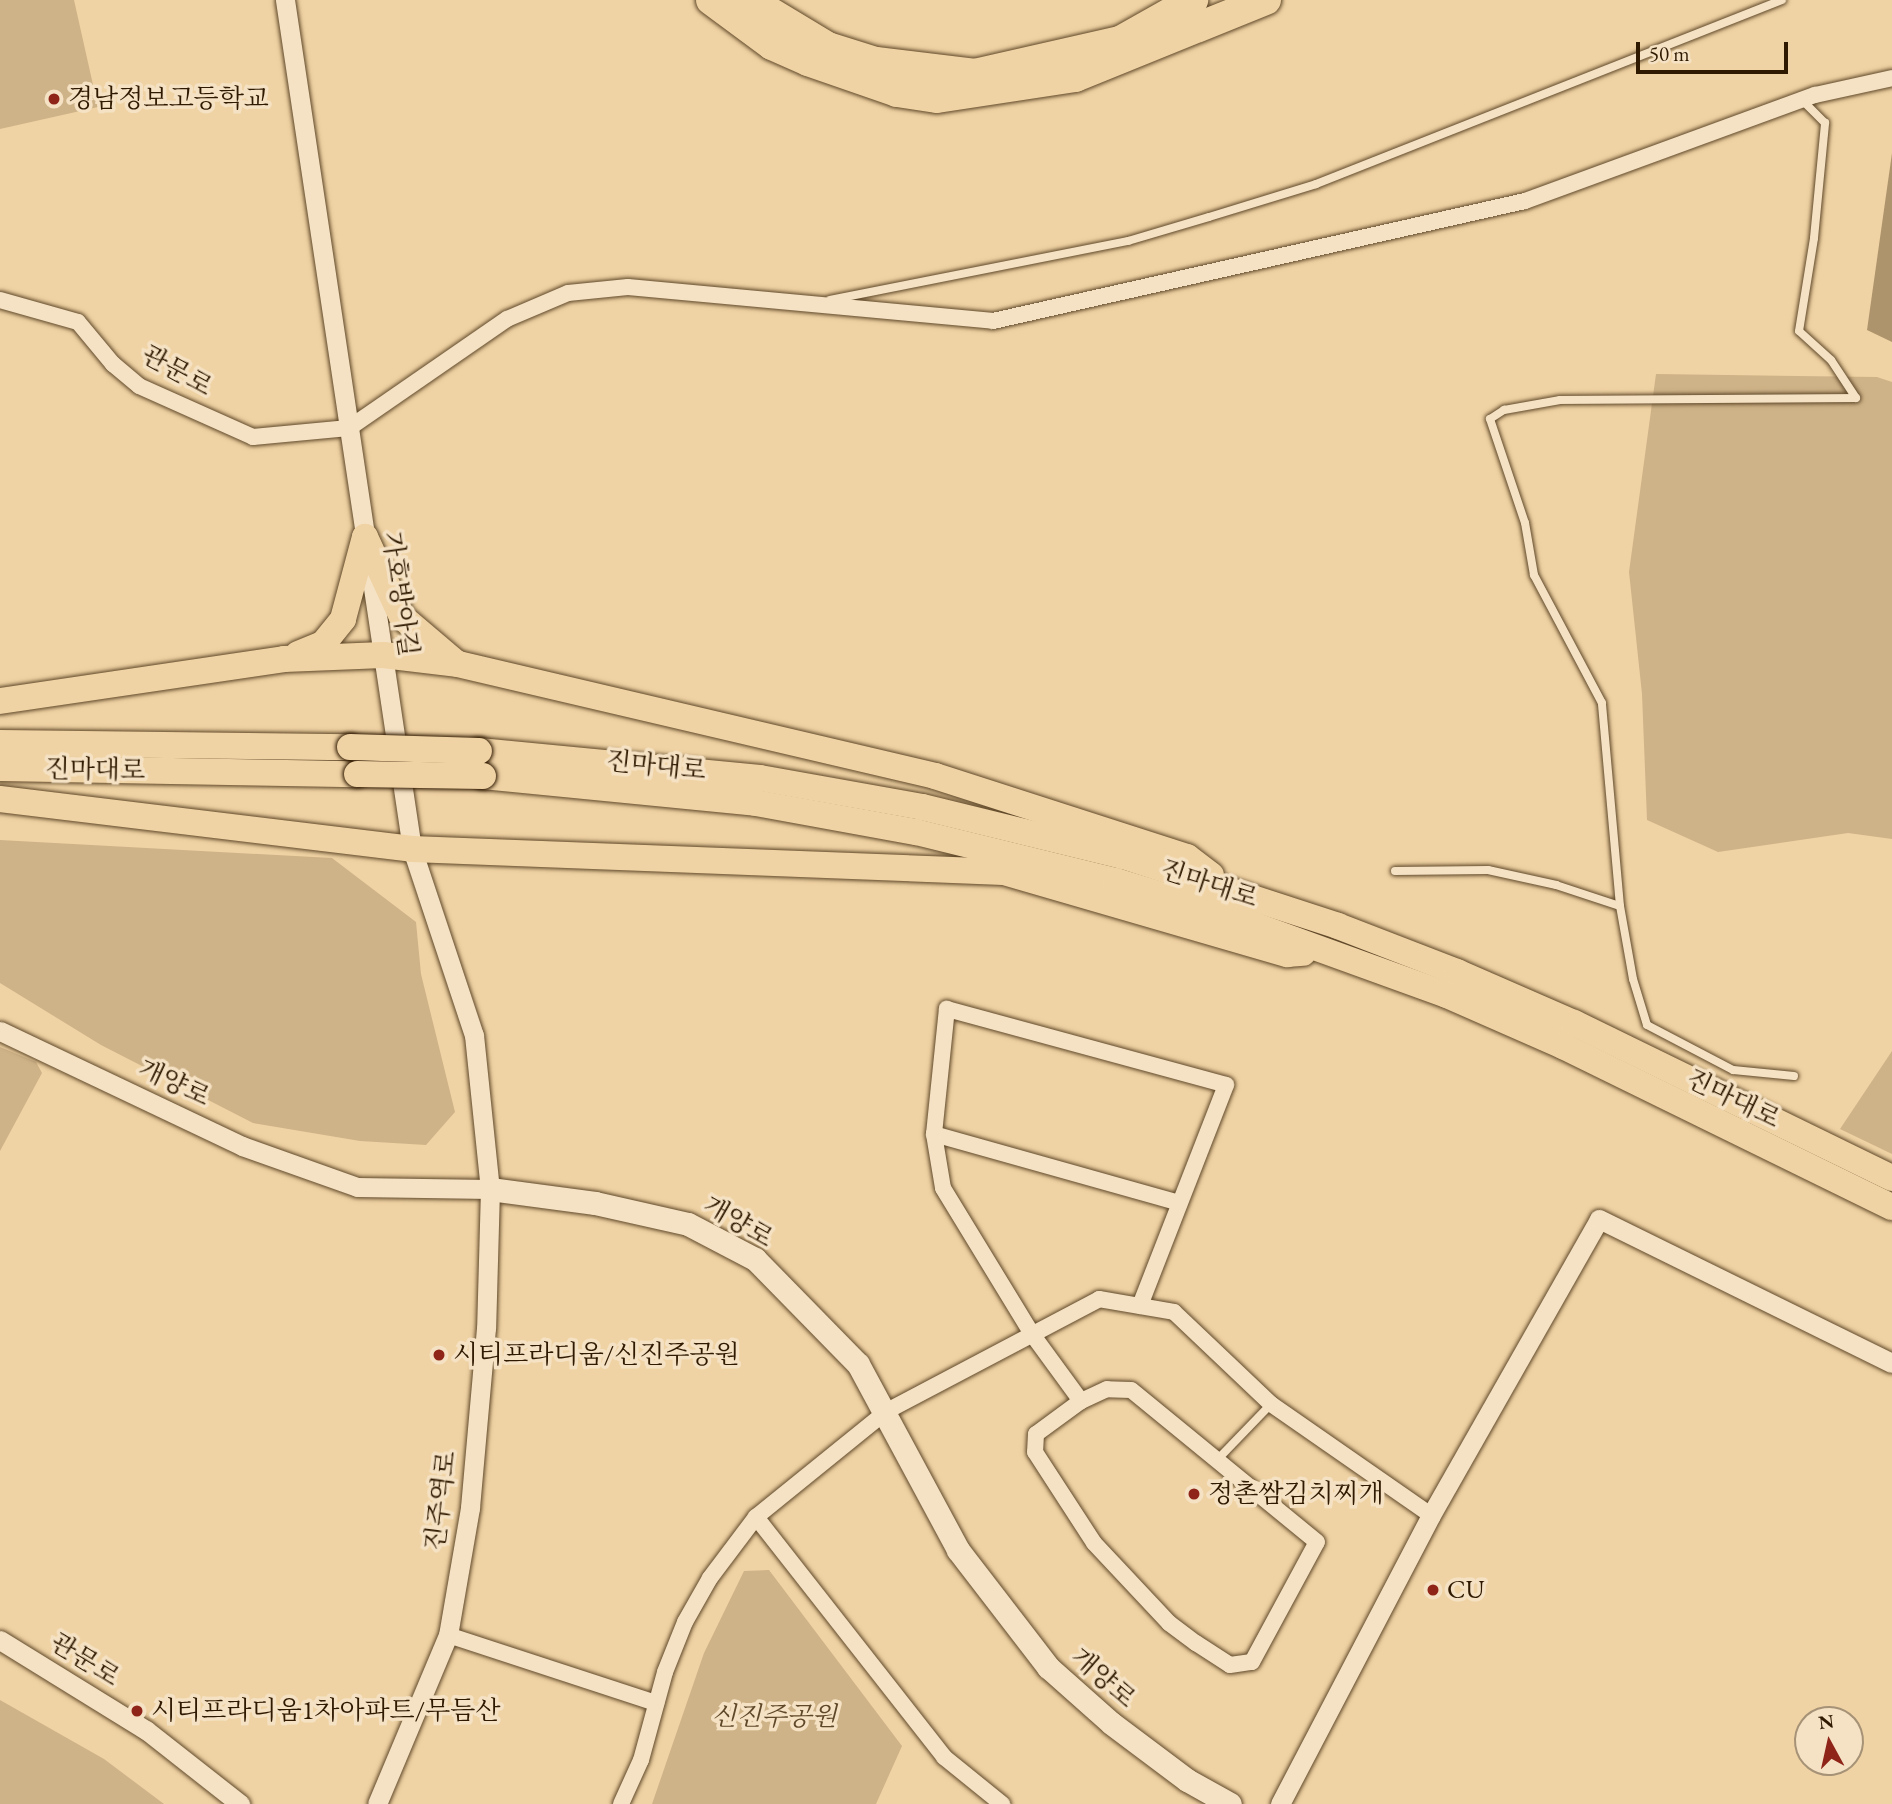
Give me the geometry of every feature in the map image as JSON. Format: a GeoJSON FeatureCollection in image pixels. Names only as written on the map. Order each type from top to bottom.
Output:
{"type":"FeatureCollection","features":[{"type":"Feature","properties":{"kind":"highway"},"geometry":{"type":"LineString","coordinates":[[711,0],[772,45],[808,61],[897,92],[937,98],[1075,77],[1266,0]]}},
{"type":"Feature","properties":{"kind":"highway"},"geometry":{"type":"LineString","coordinates":[[750,0],[828,47],[876,62],[975,74],[1119,41],[1193,0]]}},
{"type":"Feature","properties":{"kind":"highway"},"geometry":{"type":"LineString","coordinates":[[1119,41],[1159,0]]}},
{"type":"Feature","properties":{"kind":"highway"},"geometry":{"type":"LineString","coordinates":[[284,659],[323,644],[334,635],[343,619],[365,537]]}},
{"type":"Feature","properties":{"kind":"highway"},"geometry":{"type":"LineString","coordinates":[[365,537],[402,617],[458,664]]}},
{"type":"Feature","properties":{"kind":"highway"},"geometry":{"type":"LineString","coordinates":[[0,701],[284,659],[383,655],[458,664],[935,776],[1186,857],[1236,892]]}},
{"type":"Feature","properties":{"kind":"highway","name":"진마대로"},"geometry":{"type":"LineString","coordinates":[[0,743],[350,747],[481,763],[756,803],[916,832],[1116,881],[1329,950],[1563,1046],[1892,1207]]}},
{"type":"Feature","properties":{"kind":"highway","name":"진마대로"},"geometry":{"type":"LineString","coordinates":[[0,768],[357,774],[481,763],[760,778],[922,807],[1123,856],[1236,892],[1469,977],[1892,1178]]}},
{"type":"Feature","properties":{"kind":"highway"},"geometry":{"type":"LineString","coordinates":[[0,799],[412,849],[1004,872],[1287,954],[1329,950]]}},
{"type":"Feature","properties":{"kind":"main road","name":"개양로"},"geometry":{"type":"LineString","coordinates":[[490,1189],[595,1203],[688,1224],[755,1259],[836,1338],[887,1411],[912,1470],[958,1550],[1048,1667],[1133,1740],[1187,1780],[1230,1804]]}},
{"type":"Feature","properties":{"kind":"street","name":"가호방아길"},"geometry":{"type":"LineString","coordinates":[[285,0],[412,849],[474,1035],[490,1189]]}},
{"type":"Feature","properties":{"kind":"street"},"geometry":{"type":"LineString","coordinates":[[349,428],[508,319],[568,293],[628,287],[993,321],[1525,201],[1802,100],[1892,78]]}},
{"type":"Feature","properties":{"kind":"street","name":"관문로"},"geometry":{"type":"LineString","coordinates":[[0,300],[78,322],[113,364],[139,386],[253,437],[349,428]]}},
{"type":"Feature","properties":{"kind":"street"},"geometry":{"type":"LineString","coordinates":[[1081,1401],[1032,1334],[943,1188],[933,1134],[947,1009],[1226,1085],[1140,1306]]}},
{"type":"Feature","properties":{"kind":"street","name":"개양로"},"geometry":{"type":"LineString","coordinates":[[0,1031],[242,1146],[357,1188],[490,1189]]}},
{"type":"Feature","properties":{"kind":"street"},"geometry":{"type":"LineString","coordinates":[[933,1134],[1180,1203]]}},
{"type":"Feature","properties":{"kind":"street","name":"진주역로"},"geometry":{"type":"LineString","coordinates":[[377,1804],[448,1634],[470,1508],[486,1328],[490,1189]]}},
{"type":"Feature","properties":{"kind":"street"},"geometry":{"type":"LineString","coordinates":[[1280,1804],[1431,1516],[1600,1219],[1892,1363]]}},
{"type":"Feature","properties":{"kind":"street"},"geometry":{"type":"LineString","coordinates":[[621,1804],[641,1759],[656,1703],[685,1622],[710,1578],[756,1517],[887,1411],[1100,1300],[1174,1311],[1271,1404],[1431,1516]]}},
{"type":"Feature","properties":{"kind":"street"},"geometry":{"type":"LineString","coordinates":[[1107,1389],[1131,1390],[1317,1542],[1252,1662],[1230,1665],[1169,1623],[1094,1543],[1035,1452],[1036,1434],[1081,1401],[1107,1389]]}},
{"type":"Feature","properties":{"kind":"street"},"geometry":{"type":"LineString","coordinates":[[756,1517],[944,1757],[1002,1804]]}},
{"type":"Feature","properties":{"kind":"street"},"geometry":{"type":"LineString","coordinates":[[448,1634],[656,1703]]}},
{"type":"Feature","properties":{"kind":"street","name":"관문로"},"geometry":{"type":"LineString","coordinates":[[0,1640],[146,1730],[240,1804]]}},
{"type":"Feature","properties":{"kind":"lane"},"geometry":{"type":"LineString","coordinates":[[810,302],[919,285],[1128,241],[1316,184],[1782,0]]}},
{"type":"Feature","properties":{"kind":"lane"},"geometry":{"type":"LineString","coordinates":[[1794,1076],[1733,1070],[1647,1025],[1633,979],[1620,906],[1602,703],[1534,575],[1525,523],[1490,419],[1504,410],[1560,400],[1856,398],[1831,360],[1799,331],[1814,238],[1825,122],[1802,100]]}},
{"type":"Feature","properties":{"kind":"lane"},"geometry":{"type":"LineString","coordinates":[[1395,871],[1488,870],[1556,885],[1620,906]]}},
{"type":"Feature","properties":{"kind":"lane"},"geometry":{"type":"LineString","coordinates":[[1217,1460],[1271,1404]]}},
{"type":"Feature","properties":{"kind":"green space"},"geometry":{"type":"Polygon","coordinates":[[[0,0],[74,0],[98,107],[0,129],[0,0]]]}},
{"type":"Feature","properties":{"kind":"green space"},"geometry":{"type":"Polygon","coordinates":[[[1656,374],[1877,377],[1892,382],[1892,839],[1848,833],[1718,852],[1647,820],[1642,694],[1629,572],[1656,374]]]}},
{"type":"Feature","properties":{"kind":"green space"},"geometry":{"type":"Polygon","coordinates":[[[0,840],[332,858],[416,922],[421,974],[455,1112],[426,1145],[360,1141],[253,1123],[101,1045],[0,983],[0,840]]]}},
{"type":"Feature","properties":{"kind":"green space"},"geometry":{"type":"Polygon","coordinates":[[[0,1047],[36,1062],[42,1073],[0,1151],[0,1047]]]}},
{"type":"Feature","properties":{"kind":"green space"},"geometry":{"type":"Polygon","coordinates":[[[1892,1051],[1892,1154],[1840,1129],[1892,1051]]]}},
{"type":"Feature","properties":{"kind":"green space","name":"신진주공원"},"geometry":{"type":"Polygon","coordinates":[[[769,1570],[902,1746],[876,1804],[652,1804],[704,1653],[744,1571],[769,1570]]]}},
{"type":"Feature","properties":{"kind":"green space"},"geometry":{"type":"Polygon","coordinates":[[[0,1700],[104,1759],[164,1804],[0,1804],[0,1700]]]}},
{"type":"Feature","properties":{"kind":"shaded area"},"geometry":{"type":"Polygon","coordinates":[[[1892,153],[1892,342],[1867,330],[1892,153]]]}},
{"type":"Feature","properties":{"kind":"place","name":"경남정보고등학교"},"geometry":{"type":"Point","coordinates":[54,99]}},
{"type":"Feature","properties":{"kind":"place","name":"시티프라디움/신진주공원"},"geometry":{"type":"Point","coordinates":[439,1355]}},
{"type":"Feature","properties":{"kind":"place","name":"정촌쌈김치찌개"},"geometry":{"type":"Point","coordinates":[1194,1494]}},
{"type":"Feature","properties":{"kind":"place","name":"CU"},"geometry":{"type":"Point","coordinates":[1433,1590]}},
{"type":"Feature","properties":{"kind":"place","name":"시티프라디움1차아파트/무듬산"},"geometry":{"type":"Point","coordinates":[137,1711]}}]}
